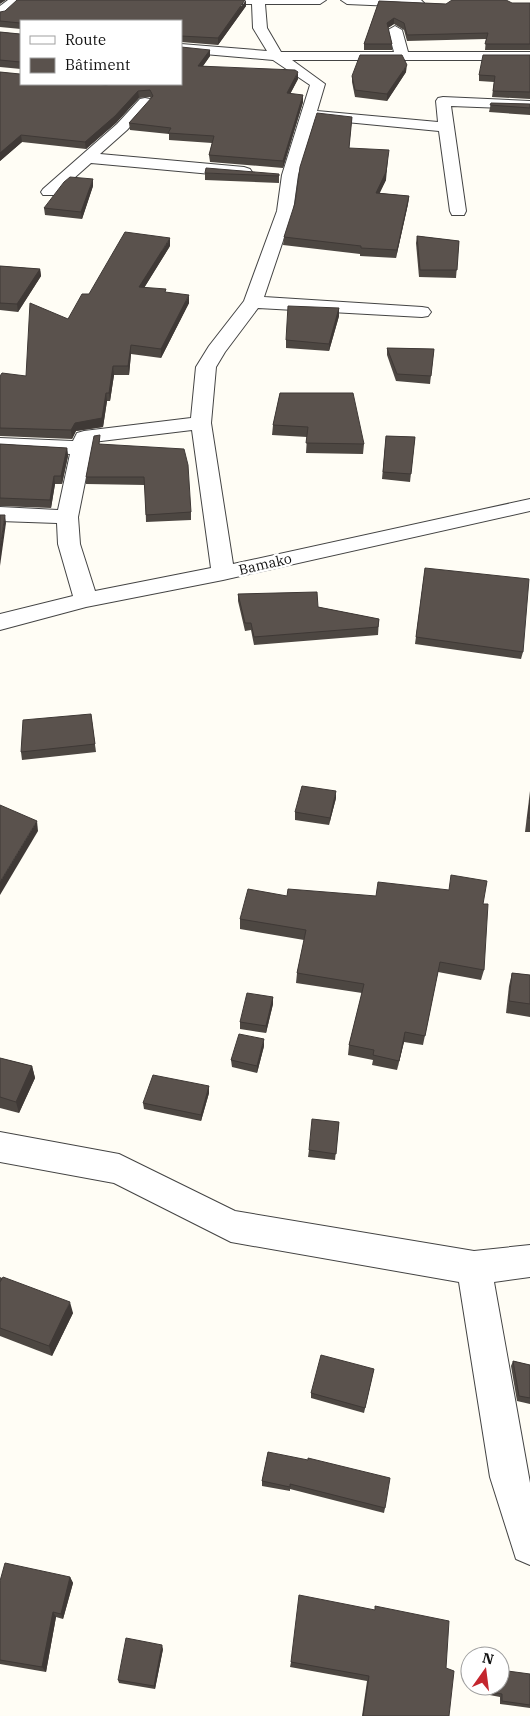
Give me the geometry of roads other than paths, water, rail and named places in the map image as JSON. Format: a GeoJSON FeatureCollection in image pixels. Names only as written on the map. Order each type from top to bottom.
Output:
{"type":"FeatureCollection","features":[{"type":"Feature","properties":{"kind":"street"},"geometry":{"type":"LineString","coordinates":[[0,13],[16,0]]}},
{"type":"Feature","properties":{"kind":"street"},"geometry":{"type":"LineString","coordinates":[[225,0],[320,0]]}},
{"type":"Feature","properties":{"kind":"street"},"geometry":{"type":"LineString","coordinates":[[348,0],[428,4]]}},
{"type":"Feature","properties":{"kind":"street"},"geometry":{"type":"LineString","coordinates":[[223,573],[201,423],[206,367],[216,350],[253,302],[285,211],[290,175],[318,84],[277,56],[260,28],[258,1]]}},
{"type":"Feature","properties":{"kind":"street"},"geometry":{"type":"LineString","coordinates":[[395,30],[402,56]]}},
{"type":"Feature","properties":{"kind":"street"},"geometry":{"type":"LineString","coordinates":[[182,48],[277,56],[530,56]]}},
{"type":"Feature","properties":{"kind":"street"},"geometry":{"type":"LineString","coordinates":[[458,211],[443,101],[530,105]]}},
{"type":"Feature","properties":{"kind":"street"},"geometry":{"type":"LineString","coordinates":[[49,192],[88,158],[145,102]]}},
{"type":"Feature","properties":{"kind":"street"},"geometry":{"type":"LineString","coordinates":[[308,114],[446,127]]}},
{"type":"Feature","properties":{"kind":"street"},"geometry":{"type":"LineString","coordinates":[[88,158],[290,175]]}},
{"type":"Feature","properties":{"kind":"street"},"geometry":{"type":"LineString","coordinates":[[253,302],[422,312]]}},
{"type":"Feature","properties":{"kind":"street"},"geometry":{"type":"LineString","coordinates":[[86,600],[69,544],[66,517],[84,437],[201,423]]}},
{"type":"Feature","properties":{"kind":"street"},"geometry":{"type":"LineString","coordinates":[[0,444],[82,448]]}},
{"type":"Feature","properties":{"kind":"street","name":"Bamako"},"geometry":{"type":"LineString","coordinates":[[0,622],[86,600],[223,573],[530,504]]}},
{"type":"Feature","properties":{"kind":"street"},"geometry":{"type":"LineString","coordinates":[[0,514],[66,517]]}},
{"type":"Feature","properties":{"kind":"street"},"geometry":{"type":"LineString","coordinates":[[0,1147],[119,1169],[231,1226],[474,1268],[530,1261]]}},
{"type":"Feature","properties":{"kind":"street"},"geometry":{"type":"LineString","coordinates":[[474,1268],[509,1477],[530,1545]]}}]}
